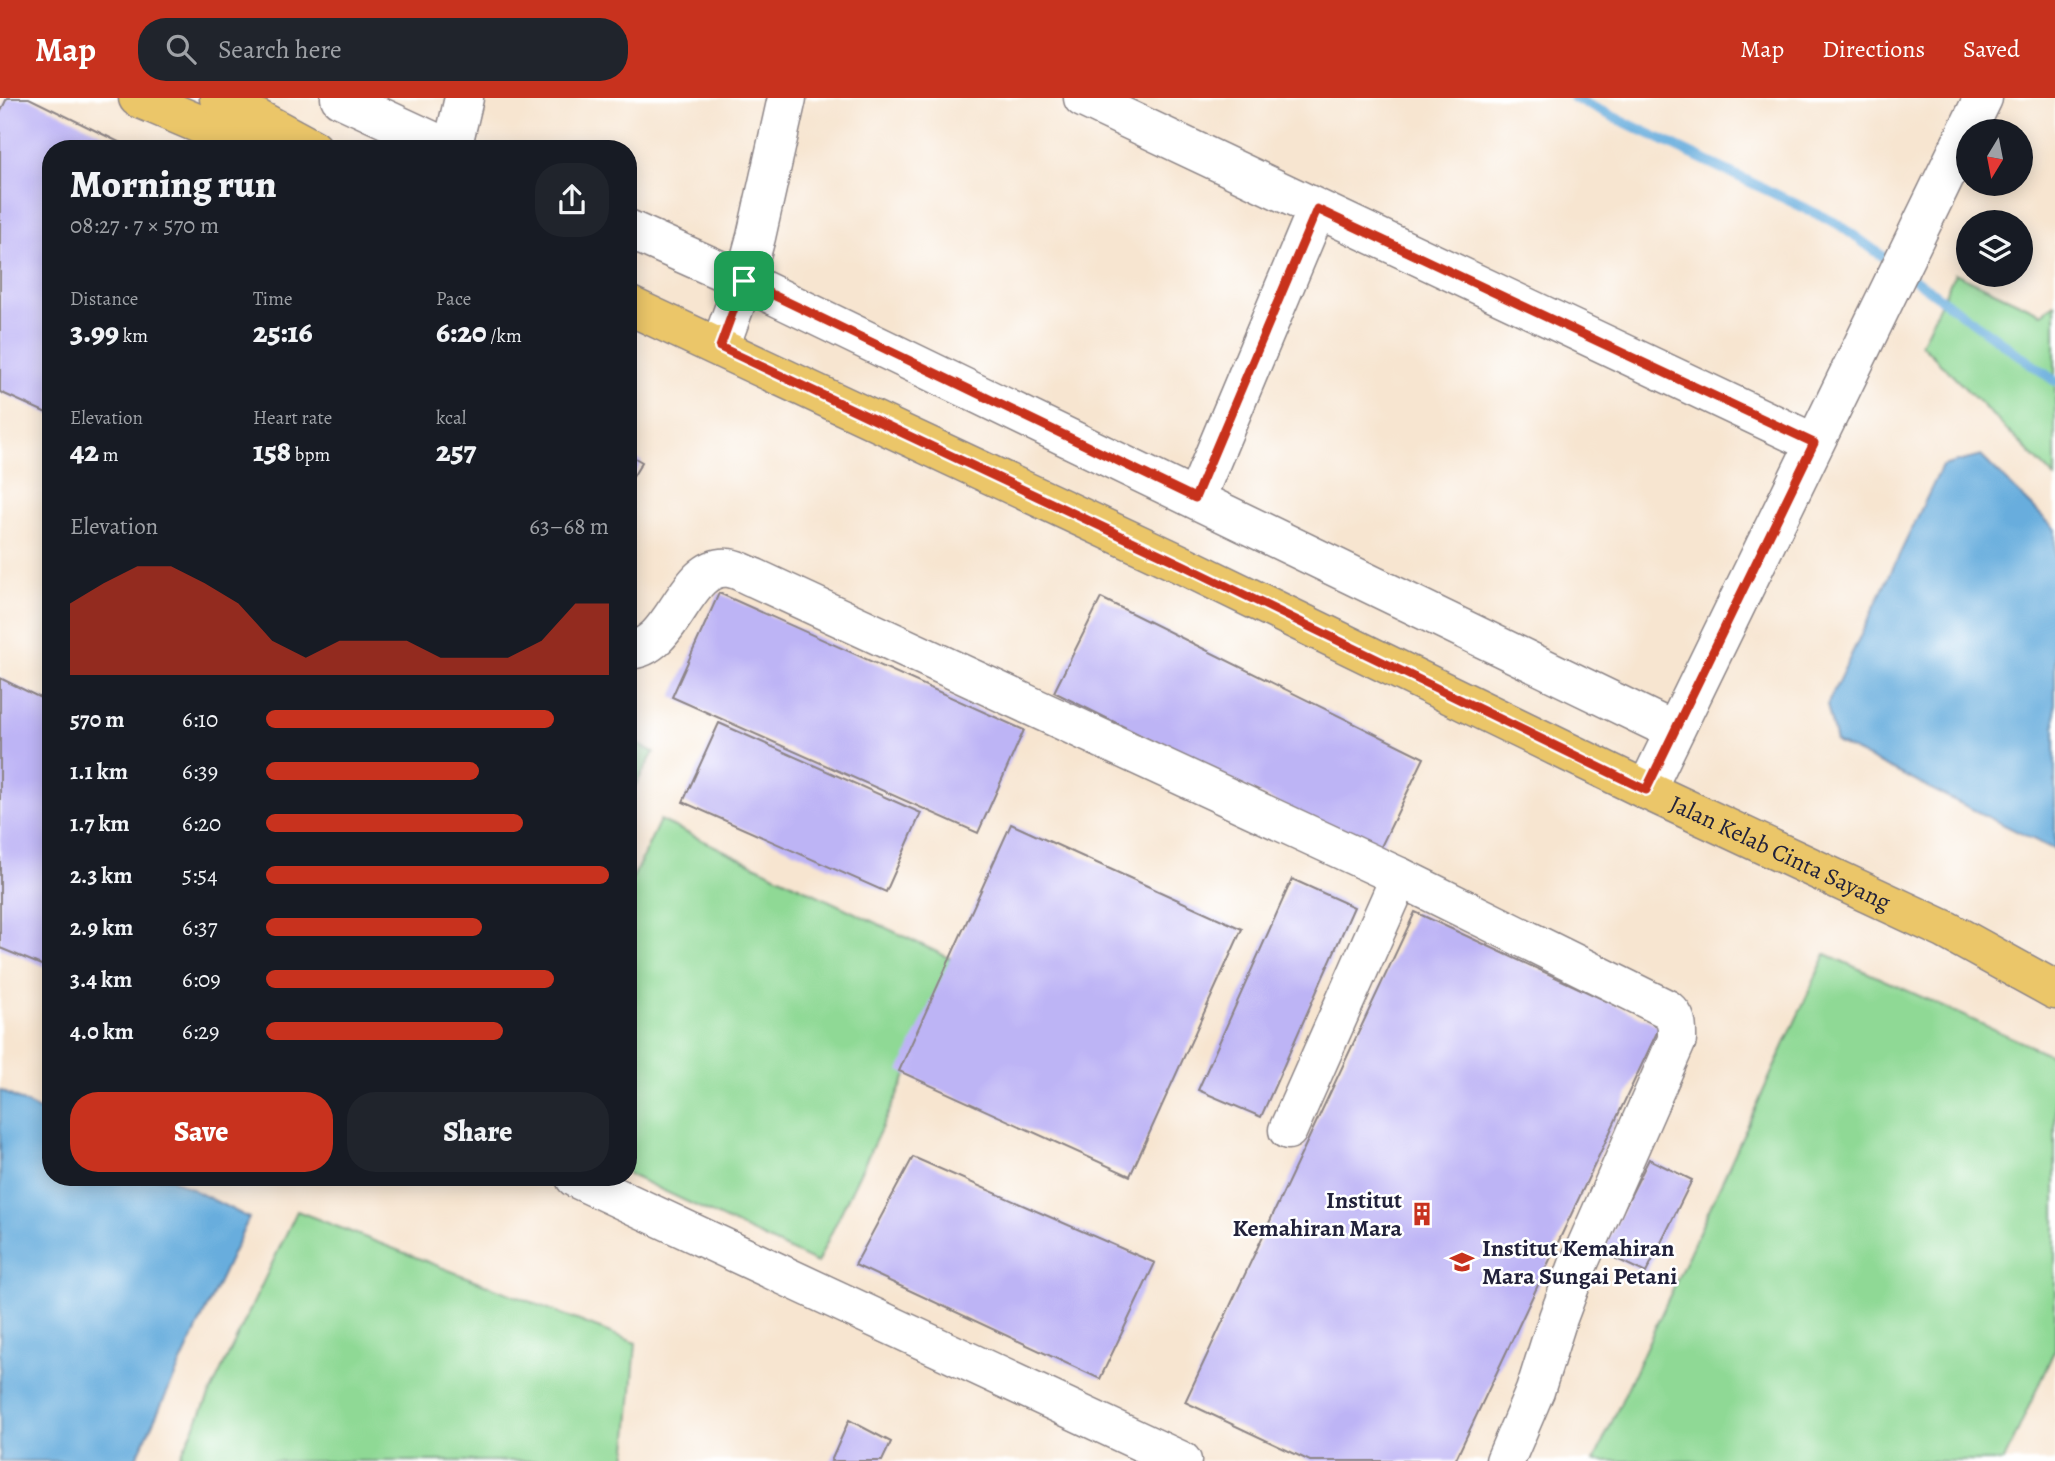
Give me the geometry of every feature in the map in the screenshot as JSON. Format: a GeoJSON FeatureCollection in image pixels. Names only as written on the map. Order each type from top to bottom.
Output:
{"type":"FeatureCollection","features":[{"type":"Feature","properties":{"kind":"main road"},"geometry":{"type":"LineString","coordinates":[[138,98],[237,140]]}},
{"type":"Feature","properties":{"kind":"main road"},"geometry":{"type":"LineString","coordinates":[[219,98],[296,140]]}},
{"type":"Feature","properties":{"kind":"main road","name":"Jalan Kelab Cinta Sayang"},"geometry":{"type":"LineString","coordinates":[[637,309],[1183,565],[1646,790],[1946,930],[2055,990]]}},
{"type":"Feature","properties":{"kind":"main road","name":"Jalan Kelab Cinta Sayang"},"geometry":{"type":"LineString","coordinates":[[1946,930],[2055,967]]}},
{"type":"Feature","properties":{"kind":"street"},"geometry":{"type":"LineString","coordinates":[[340,98],[431,140]]}},
{"type":"Feature","properties":{"kind":"street"},"geometry":{"type":"LineString","coordinates":[[453,140],[464,98]]}},
{"type":"Feature","properties":{"kind":"street"},"geometry":{"type":"LineString","coordinates":[[720,347],[757,237],[788,98]]}},
{"type":"Feature","properties":{"kind":"street"},"geometry":{"type":"LineString","coordinates":[[1083,98],[1814,443]]}},
{"type":"Feature","properties":{"kind":"street"},"geometry":{"type":"LineString","coordinates":[[1646,790],[1983,98]]}},
{"type":"Feature","properties":{"kind":"street"},"geometry":{"type":"LineString","coordinates":[[1195,498],[1317,209]]}},
{"type":"Feature","properties":{"kind":"street"},"geometry":{"type":"LineString","coordinates":[[637,233],[744,281],[1674,731]]}},
{"type":"Feature","properties":{"kind":"street"},"geometry":{"type":"LineString","coordinates":[[637,650],[658,636],[692,589],[709,571],[729,568],[1400,877],[1667,1009],[1675,1016],[1677,1040],[1578,1265],[1535,1391],[1505,1461]]}},
{"type":"Feature","properties":{"kind":"street"},"geometry":{"type":"LineString","coordinates":[[1288,1130],[1400,877]]}},
{"type":"Feature","properties":{"kind":"street"},"geometry":{"type":"LineString","coordinates":[[592,1186],[1182,1461]]}},
{"type":"Feature","properties":{"kind":"green space"},"geometry":{"type":"Polygon","coordinates":[[[1955,273],[1956,287],[1985,287],[2041,313],[2055,304],[2055,478],[1921,344],[1955,273]]]}},
{"type":"Feature","properties":{"kind":"green space"},"geometry":{"type":"Polygon","coordinates":[[[637,744],[654,752],[637,783],[637,744]]]}},
{"type":"Feature","properties":{"kind":"green space"},"geometry":{"type":"Polygon","coordinates":[[[660,820],[960,963],[817,1263],[637,1178],[637,869],[660,820]]]}},
{"type":"Feature","properties":{"kind":"green space"},"geometry":{"type":"Polygon","coordinates":[[[1826,954],[2055,1057],[2055,1349],[2004,1461],[1594,1461],[1826,954]]]}},
{"type":"Feature","properties":{"kind":"green space"},"geometry":{"type":"Polygon","coordinates":[[[297,1211],[636,1343],[626,1461],[178,1461],[297,1211]]]}},
{"type":"Feature","properties":{"kind":"water"},"geometry":{"type":"Polygon","coordinates":[[[1981,456],[2055,529],[2055,850],[1836,742],[1827,705],[1942,466],[1981,456]]]}},
{"type":"Feature","properties":{"kind":"water"},"geometry":{"type":"Polygon","coordinates":[[[0,1090],[42,1111],[42,1186],[186,1186],[249,1218],[135,1461],[0,1461],[0,1090]]]}},
{"type":"Feature","properties":{"kind":"building"},"geometry":{"type":"Polygon","coordinates":[[[7,98],[29,98],[115,140],[42,140],[42,411],[0,392],[0,113],[7,98]]]}},
{"type":"Feature","properties":{"kind":"building"},"geometry":{"type":"Polygon","coordinates":[[[719,593],[1024,730],[978,833],[672,697],[719,593]]]}},
{"type":"Feature","properties":{"kind":"building"},"geometry":{"type":"Polygon","coordinates":[[[1101,598],[1424,758],[1378,853],[1054,692],[1101,598]]]}},
{"type":"Feature","properties":{"kind":"building"},"geometry":{"type":"Polygon","coordinates":[[[0,678],[42,699],[42,965],[0,948],[0,678]]]}},
{"type":"Feature","properties":{"kind":"building"},"geometry":{"type":"Polygon","coordinates":[[[719,723],[921,813],[886,892],[683,802],[719,723]]]}},
{"type":"Feature","properties":{"kind":"building"},"geometry":{"type":"Polygon","coordinates":[[[1011,824],[1242,929],[1130,1176],[899,1071],[1011,824]]]}},
{"type":"Feature","properties":{"kind":"building"},"geometry":{"type":"Polygon","coordinates":[[[1292,879],[1354,907],[1261,1117],[1198,1090],[1292,879]]]}},
{"type":"Feature","properties":{"kind":"building","name":"Institut Kemahiran Mara"},"geometry":{"type":"Polygon","coordinates":[[[1415,912],[1660,1026],[1455,1461],[1310,1461],[1185,1402],[1415,912]]]}},
{"type":"Feature","properties":{"kind":"building"},"geometry":{"type":"Polygon","coordinates":[[[913,1157],[1155,1263],[1100,1379],[855,1265],[913,1157]]]}},
{"type":"Feature","properties":{"kind":"building"},"geometry":{"type":"Polygon","coordinates":[[[1649,1159],[1692,1180],[1646,1273],[1602,1252],[1649,1159]]]}},
{"type":"Feature","properties":{"kind":"building"},"geometry":{"type":"Polygon","coordinates":[[[849,1420],[891,1442],[882,1461],[831,1461],[849,1420]]]}},
{"type":"Feature","properties":{"kind":"waterway"},"geometry":{"type":"LineString","coordinates":[[1574,98],[1838,224],[2055,381]]}},
{"type":"Feature","properties":{"kind":"place","name":"Institut Kemahiran Mara"},"geometry":{"type":"Point","coordinates":[1422,1214]}},
{"type":"Feature","properties":{"kind":"place","name":"Institut Kemahiran Mara Sungai Petani"},"geometry":{"type":"Point","coordinates":[1462,1262]}},
{"type":"Feature","properties":{"kind":"route"},"geometry":{"type":"LineString","coordinates":[[1317,209],[1814,443],[1646,790],[1183,565],[720,347],[744,281],[1195,498],[1317,209]]}}]}
